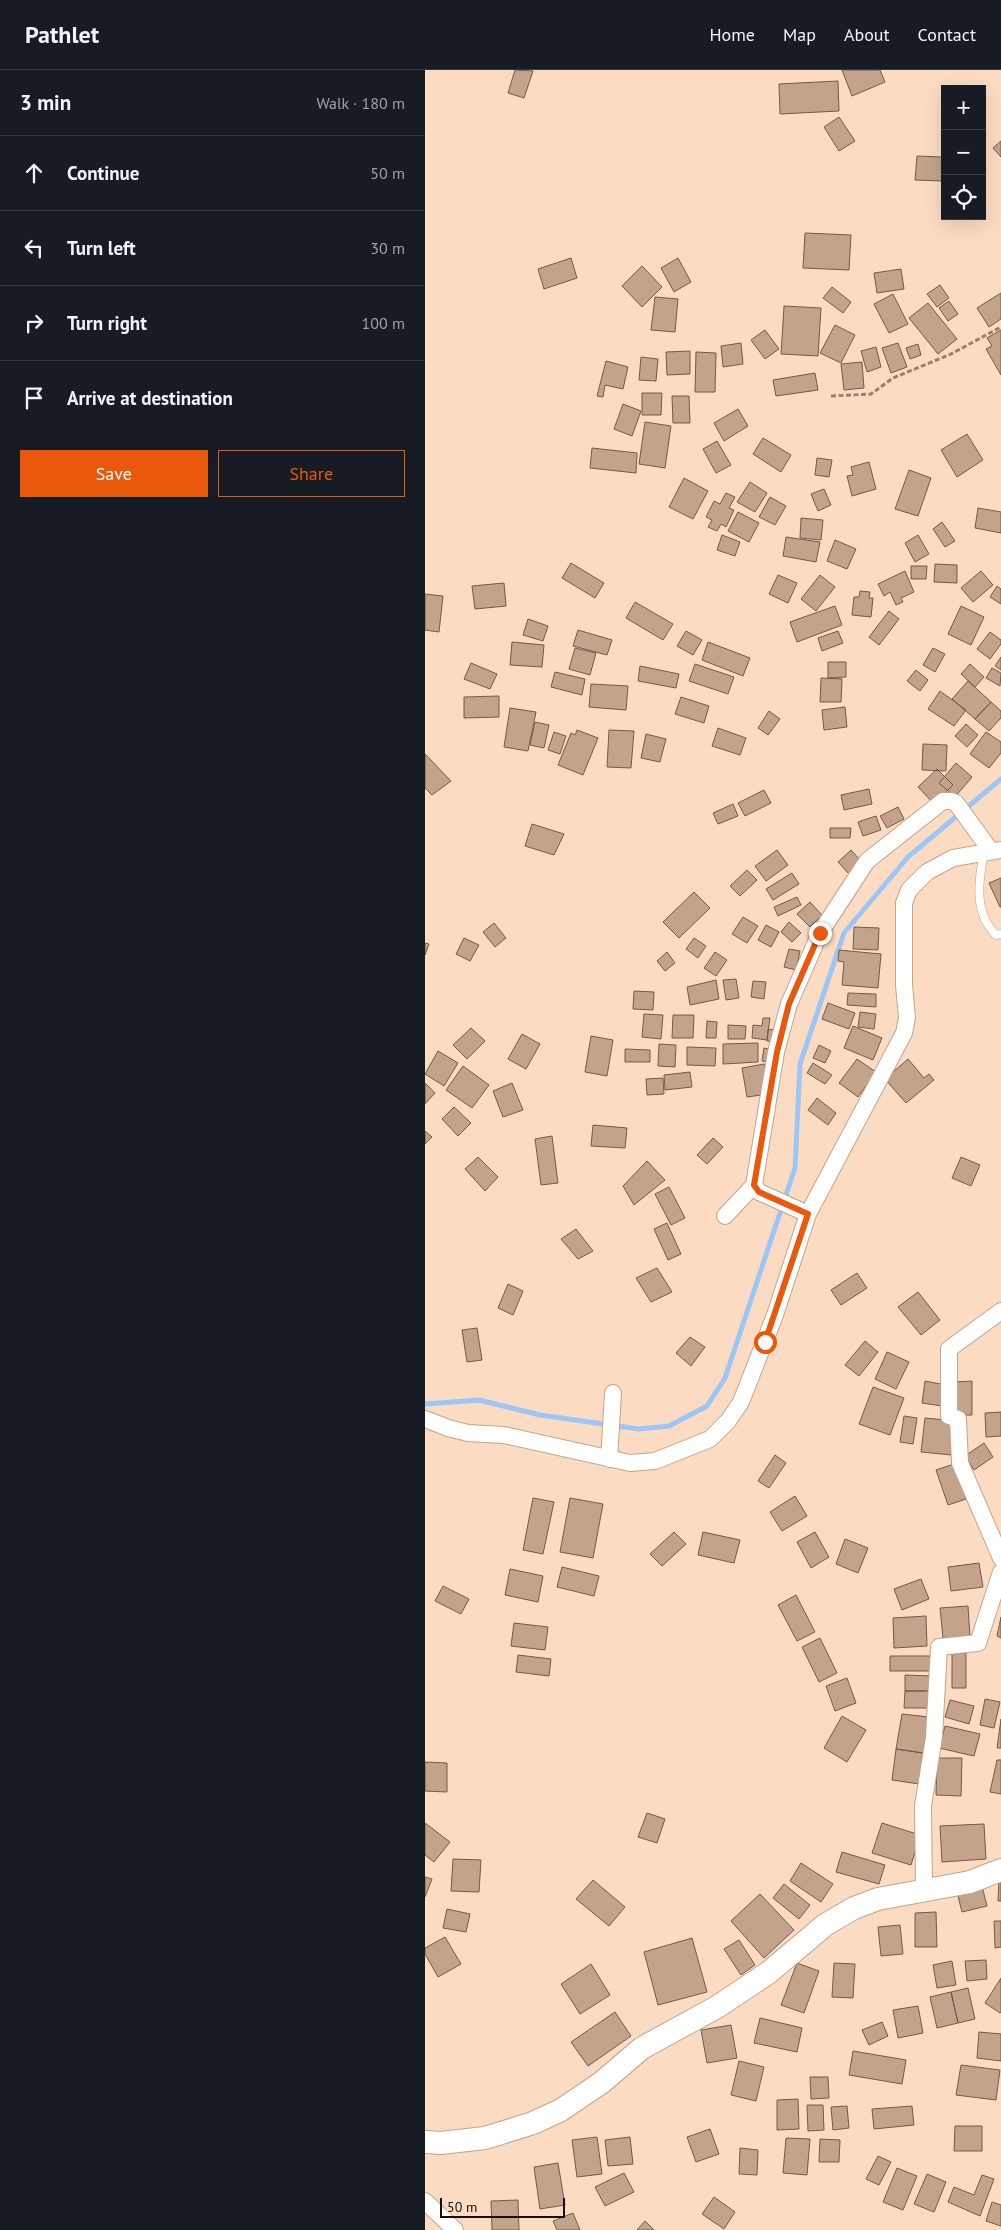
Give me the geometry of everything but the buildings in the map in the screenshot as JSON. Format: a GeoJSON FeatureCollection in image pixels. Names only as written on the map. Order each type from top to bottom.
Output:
{"type":"FeatureCollection","features":[{"type":"Feature","properties":{"kind":"street"},"geometry":{"type":"LineString","coordinates":[[425,1419],[468,1433],[504,1435],[630,1463],[655,1461],[710,1439],[728,1421],[741,1402],[765,1342],[802,1211],[904,1032],[907,1018],[904,985],[904,903],[909,890],[927,872],[953,858],[992,851],[955,803],[943,801],[867,861],[820,933],[789,1004],[777,1052],[758,1189],[725,1216]]}},
{"type":"Feature","properties":{"kind":"street"},"geometry":{"type":"LineString","coordinates":[[758,1189],[802,1211]]}},
{"type":"Feature","properties":{"kind":"street"},"geometry":{"type":"LineString","coordinates":[[1001,1311],[949,1349],[949,1416],[958,1419],[960,1463],[1001,1558]]}},
{"type":"Feature","properties":{"kind":"street"},"geometry":{"type":"LineString","coordinates":[[609,1459],[613,1393]]}},
{"type":"Feature","properties":{"kind":"street"},"geometry":{"type":"LineString","coordinates":[[924,1891],[923,1806],[934,1737],[939,1647],[978,1643],[1001,1572]]}},
{"type":"Feature","properties":{"kind":"street"},"geometry":{"type":"LineString","coordinates":[[425,2142],[441,2143],[485,2138],[533,2124],[561,2110],[601,2083],[642,2048],[717,2008],[768,1974],[825,1924],[854,1908],[878,1899],[969,1882],[1001,1870]]}},
{"type":"Feature","properties":{"kind":"street"},"geometry":{"type":"LineString","coordinates":[[425,2201],[455,2230]]}},
{"type":"Feature","properties":{"kind":"lane"},"geometry":{"type":"LineString","coordinates":[[992,851],[978,882],[980,905],[987,926],[996,935],[1001,934]]}},
{"type":"Feature","properties":{"kind":"path"},"geometry":{"type":"LineString","coordinates":[[831,396],[871,394],[893,378],[951,354],[1001,327]]}},
{"type":"Feature","properties":{"kind":"waterway"},"geometry":{"type":"LineString","coordinates":[[425,1404],[479,1400],[540,1415],[639,1429],[669,1426],[707,1406],[725,1378],[795,1168],[800,1064],[844,933],[908,857],[1001,779]]}},
{"type":"Feature","properties":{"kind":"route"},"geometry":{"type":"LineString","coordinates":[[765,1342],[808,1214],[759,1192],[754,1185],[777,1052],[789,1004],[820,933]]}}]}
